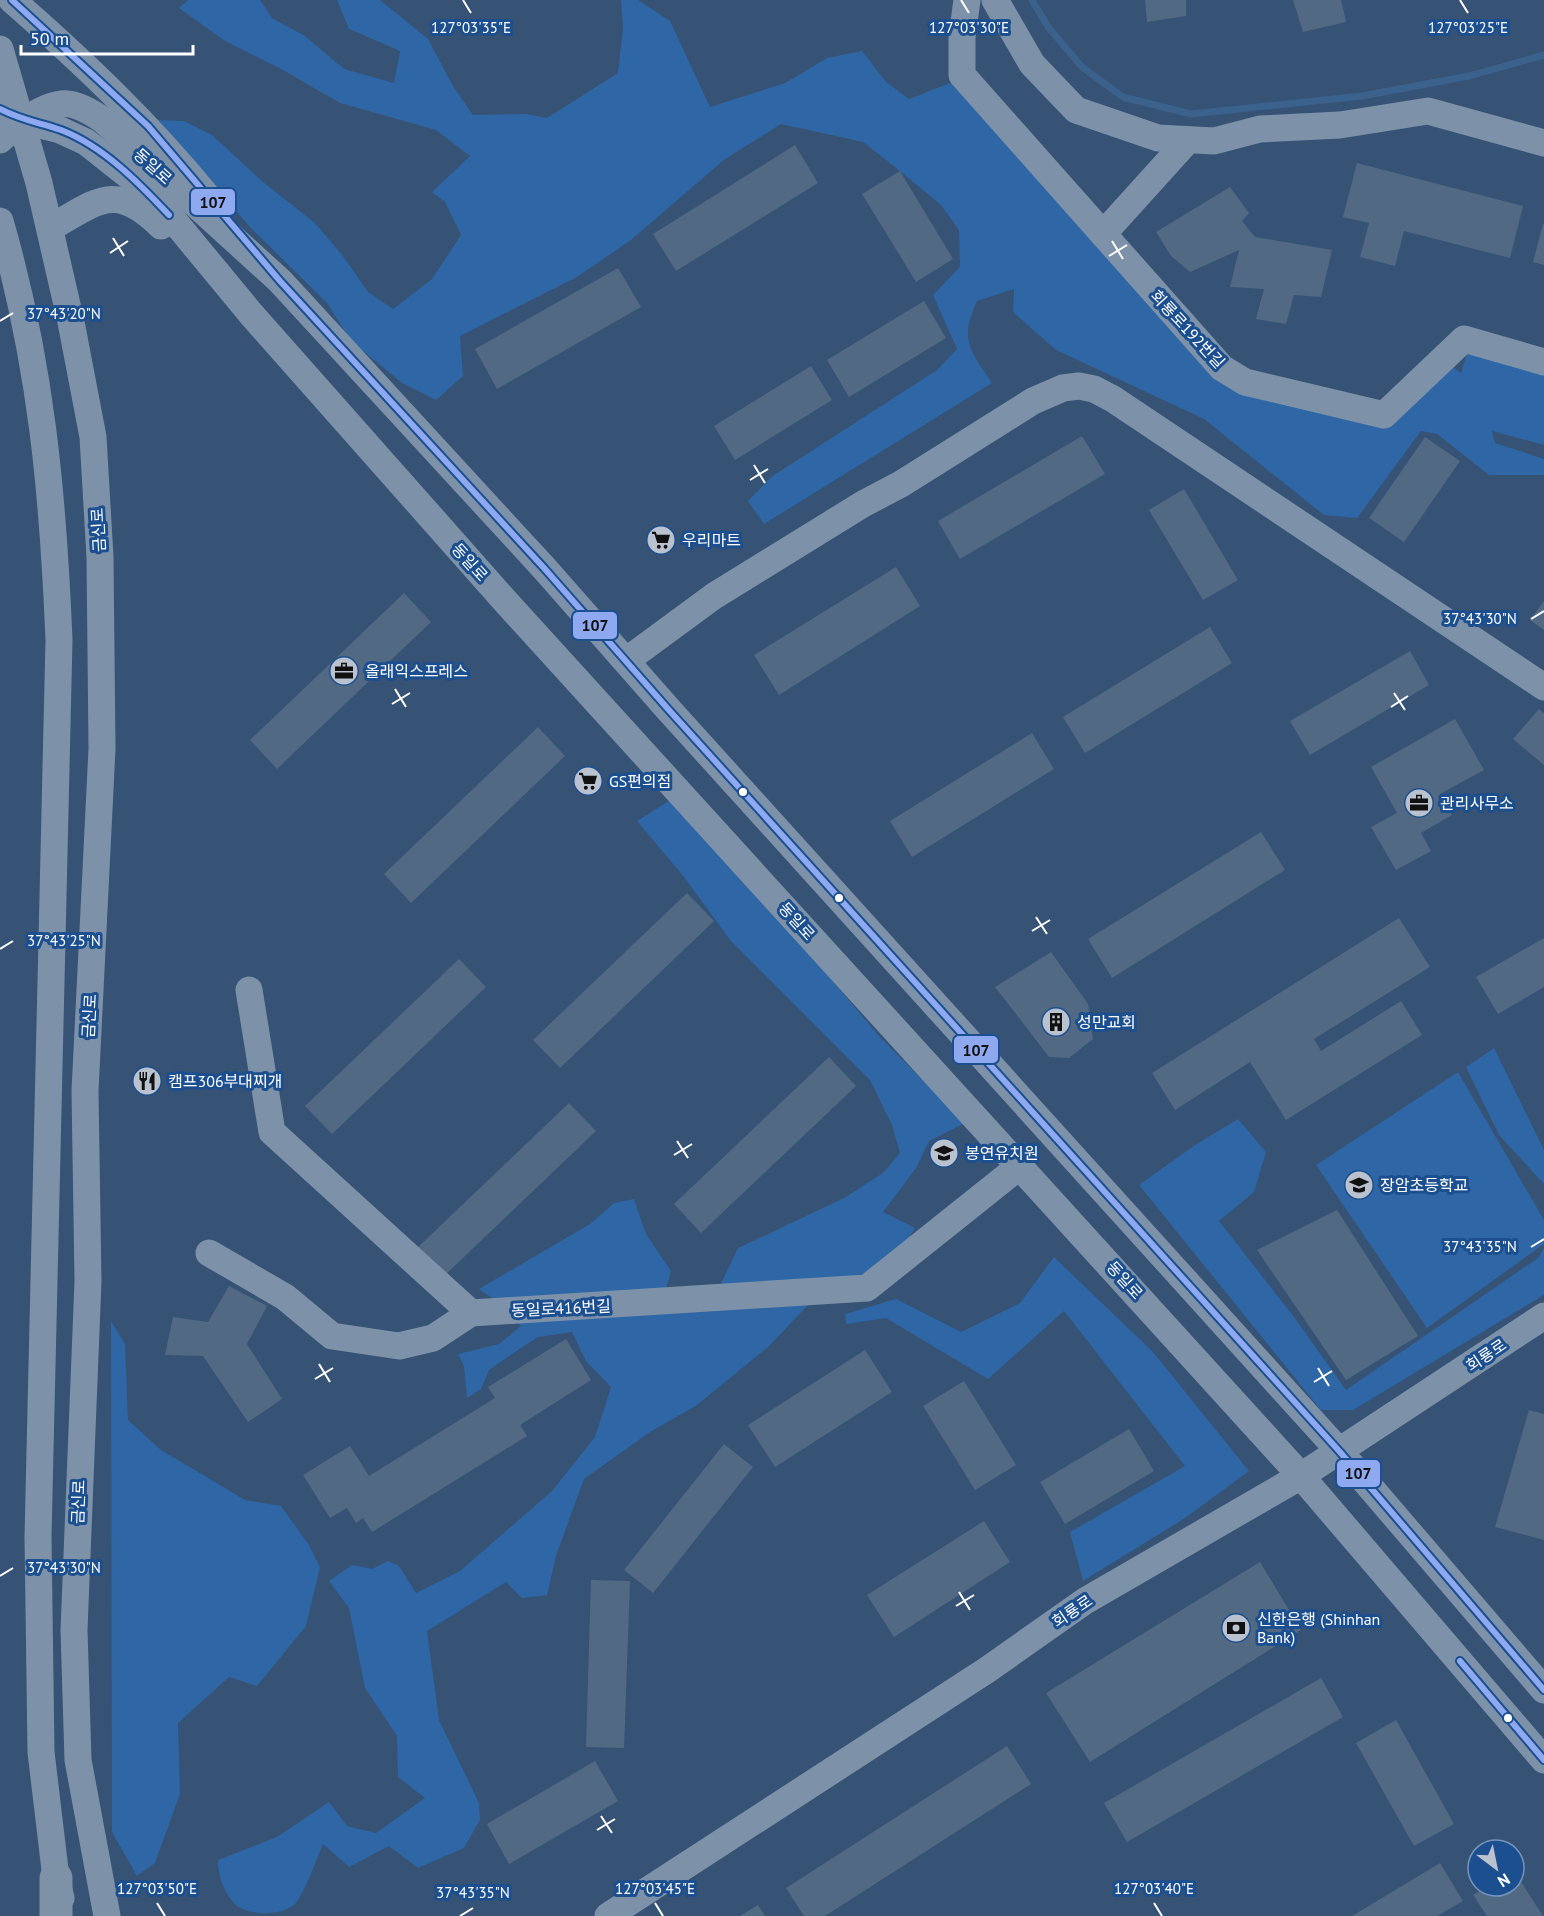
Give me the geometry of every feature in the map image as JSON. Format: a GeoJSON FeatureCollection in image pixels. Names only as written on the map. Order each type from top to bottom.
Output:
{"type":"FeatureCollection","features":[{"type":"Feature","properties":{"kind":"highway"},"geometry":{"type":"LineString","coordinates":[[56,1878],[56,1916]]}},
{"type":"Feature","properties":{"kind":"street"},"geometry":{"type":"LineString","coordinates":[[12,0],[57,39],[148,126],[280,281]]}},
{"type":"Feature","properties":{"kind":"street","name":"회룡로192번길"},"geometry":{"type":"LineString","coordinates":[[967,0],[962,75],[1222,368],[1245,382],[1384,416],[1464,339],[1544,362]]}},
{"type":"Feature","properties":{"kind":"street"},"geometry":{"type":"LineString","coordinates":[[995,0],[1032,64],[1076,110],[1158,138],[1214,141],[1260,129],[1340,125],[1428,111],[1544,143]]}},
{"type":"Feature","properties":{"kind":"street"},"geometry":{"type":"LineString","coordinates":[[0,49],[11,115]]}},
{"type":"Feature","properties":{"kind":"street","name":"동일로"},"geometry":{"type":"LineString","coordinates":[[11,115],[65,103],[89,111],[103,120],[280,281],[627,660],[668,709],[1340,1452],[1544,1690]]}},
{"type":"Feature","properties":{"kind":"street","name":"동일로"},"geometry":{"type":"LineString","coordinates":[[0,141],[11,115]]}},
{"type":"Feature","properties":{"kind":"street","name":"동일로"},"geometry":{"type":"LineString","coordinates":[[11,115],[60,130],[79,139],[120,168],[166,211],[251,314],[506,602],[1301,1476],[1544,1760]]}},
{"type":"Feature","properties":{"kind":"street","name":"금신로"},"geometry":{"type":"LineString","coordinates":[[11,115],[50,228],[93,437],[100,557],[102,749],[85,1091],[88,1281],[74,1630],[78,1760],[107,1916]]}},
{"type":"Feature","properties":{"kind":"street"},"geometry":{"type":"LineString","coordinates":[[1103,234],[1188,140]]}},
{"type":"Feature","properties":{"kind":"street"},"geometry":{"type":"LineString","coordinates":[[50,228],[104,199],[114,198],[133,204],[145,210],[251,314]]}},
{"type":"Feature","properties":{"kind":"street"},"geometry":{"type":"LineString","coordinates":[[0,221],[27,328],[46,444],[54,533],[58,640],[38,1537],[41,1752],[56,1878],[66,1916]]}},
{"type":"Feature","properties":{"kind":"street"},"geometry":{"type":"LineString","coordinates":[[627,660],[747,575],[863,504],[901,484],[1033,401],[1062,388],[1079,386],[1094,389],[1113,399],[1544,687]]}},
{"type":"Feature","properties":{"kind":"street"},"geometry":{"type":"LineString","coordinates":[[209,1253],[285,1297],[332,1336],[399,1346],[433,1338],[471,1313],[272,1132],[249,990]]}},
{"type":"Feature","properties":{"kind":"street","name":"동일로416번길"},"geometry":{"type":"LineString","coordinates":[[471,1313],[867,1288],[1021,1166]]}},
{"type":"Feature","properties":{"kind":"street","name":"회룡로"},"geometry":{"type":"LineString","coordinates":[[608,1916],[987,1670],[1085,1601],[1340,1452],[1544,1316]]}},
{"type":"Feature","properties":{"kind":"street"},"geometry":{"type":"LineString","coordinates":[[100,1881],[118,1916]]}},
{"type":"Feature","properties":{"kind":"shaded area"},"geometry":{"type":"Polygon","coordinates":[[[188,0],[260,0],[272,18],[305,36],[344,69],[394,83],[400,51],[349,29],[337,0],[380,0],[428,39],[453,86],[473,115],[526,114],[547,118],[618,73],[623,28],[621,0],[638,0],[670,21],[710,107],[785,83],[827,58],[862,51],[886,82],[909,99],[955,81],[1215,374],[1334,417],[1383,426],[1447,363],[1461,373],[1467,353],[1544,375],[1544,445],[1492,431],[1495,443],[1544,459],[1544,475],[1489,475],[1437,434],[1421,431],[1357,518],[1324,515],[1204,419],[1056,350],[1013,312],[1014,289],[977,301],[969,326],[968,335],[973,353],[992,383],[764,524],[748,501],[771,477],[937,370],[957,349],[933,295],[960,267],[959,230],[941,205],[863,142],[781,124],[725,159],[631,240],[577,277],[460,336],[463,376],[436,400],[402,383],[351,341],[327,303],[250,227],[155,120],[184,121],[212,135],[263,182],[315,223],[343,256],[368,292],[393,309],[432,279],[461,235],[445,202],[432,192],[470,156],[436,130],[340,103],[283,70],[225,41],[179,8],[188,0]]]}},
{"type":"Feature","properties":{"kind":"shaded area"},"geometry":{"type":"Polygon","coordinates":[[[672,799],[783,922],[879,1036],[965,1123],[929,1141],[916,1168],[883,1212],[915,1228],[873,1295],[810,1303],[768,1347],[697,1405],[650,1432],[584,1479],[556,1556],[547,1595],[522,1598],[506,1582],[427,1631],[439,1720],[479,1803],[480,1820],[464,1848],[418,1868],[389,1846],[349,1867],[323,1844],[308,1882],[296,1903],[276,1912],[259,1913],[243,1909],[232,1901],[225,1890],[218,1860],[277,1837],[329,1802],[347,1826],[376,1833],[425,1798],[398,1777],[397,1736],[365,1688],[349,1608],[329,1581],[352,1565],[372,1569],[388,1561],[399,1566],[416,1593],[460,1571],[552,1491],[595,1437],[611,1387],[586,1361],[572,1332],[538,1337],[489,1370],[481,1389],[467,1398],[464,1366],[458,1354],[499,1344],[521,1326],[498,1302],[479,1289],[590,1224],[614,1203],[634,1199],[646,1234],[671,1271],[660,1312],[712,1302],[738,1248],[844,1198],[883,1173],[900,1153],[892,1125],[870,1080],[730,940],[684,877],[637,821],[672,799]]]}},
{"type":"Feature","properties":{"kind":"shaded area"},"geometry":{"type":"Polygon","coordinates":[[[1494,1048],[1544,1150],[1544,1184],[1499,1135],[1466,1067],[1494,1048]]]}},
{"type":"Feature","properties":{"kind":"shaded area"},"geometry":{"type":"Polygon","coordinates":[[[1458,1072],[1544,1220],[1544,1244],[1427,1328],[1316,1165],[1458,1072]]]}},
{"type":"Feature","properties":{"kind":"shaded area"},"geometry":{"type":"Polygon","coordinates":[[[1238,1119],[1266,1152],[1254,1192],[1219,1221],[1294,1317],[1346,1390],[1538,1258],[1544,1248],[1544,1295],[1353,1410],[1321,1410],[1139,1185],[1195,1145],[1238,1119]]]}},
{"type":"Feature","properties":{"kind":"shaded area"},"geometry":{"type":"Polygon","coordinates":[[[1054,1257],[1153,1352],[1249,1471],[1185,1518],[1083,1581],[1070,1532],[1185,1466],[1064,1311],[988,1379],[886,1318],[846,1324],[845,1314],[896,1299],[961,1332],[1020,1303],[1054,1257]]]}},
{"type":"Feature","properties":{"kind":"shaded area"},"geometry":{"type":"Polygon","coordinates":[[[111,1321],[125,1344],[128,1420],[161,1450],[245,1500],[281,1506],[309,1545],[320,1567],[306,1626],[257,1686],[229,1677],[178,1723],[180,1794],[155,1863],[137,1876],[112,1832],[111,1321]]]}},
{"type":"Feature","properties":{"kind":"building"},"geometry":{"type":"Polygon","coordinates":[[[1145,0],[1186,0],[1186,16],[1147,22],[1145,0]]]}},
{"type":"Feature","properties":{"kind":"building"},"geometry":{"type":"Polygon","coordinates":[[[1293,0],[1341,0],[1346,22],[1303,32],[1293,0]]]}},
{"type":"Feature","properties":{"kind":"building"},"geometry":{"type":"Polygon","coordinates":[[[795,145],[818,183],[676,271],[653,234],[795,145]]]}},
{"type":"Feature","properties":{"kind":"building"},"geometry":{"type":"Polygon","coordinates":[[[1357,163],[1523,206],[1510,258],[1404,231],[1395,266],[1360,257],[1369,223],[1343,217],[1357,163]]]}},
{"type":"Feature","properties":{"kind":"building"},"geometry":{"type":"Polygon","coordinates":[[[900,171],[953,259],[916,282],[862,194],[900,171]]]}},
{"type":"Feature","properties":{"kind":"building"},"geometry":{"type":"Polygon","coordinates":[[[1230,187],[1249,213],[1242,221],[1255,237],[1332,250],[1321,297],[1294,295],[1286,324],[1256,319],[1264,289],[1230,287],[1239,250],[1190,272],[1171,256],[1156,232],[1230,187]]]}},
{"type":"Feature","properties":{"kind":"building"},"geometry":{"type":"Polygon","coordinates":[[[1544,224],[1544,265],[1533,262],[1544,224]]]}},
{"type":"Feature","properties":{"kind":"building"},"geometry":{"type":"Polygon","coordinates":[[[618,268],[641,307],[497,389],[475,349],[618,268]]]}},
{"type":"Feature","properties":{"kind":"building"},"geometry":{"type":"Polygon","coordinates":[[[924,301],[946,338],[849,397],[827,360],[924,301]]]}},
{"type":"Feature","properties":{"kind":"building"},"geometry":{"type":"Polygon","coordinates":[[[811,366],[832,400],[735,460],[714,426],[811,366]]]}},
{"type":"Feature","properties":{"kind":"building"},"geometry":{"type":"Polygon","coordinates":[[[1082,436],[1105,474],[960,559],[938,521],[1082,436]]]}},
{"type":"Feature","properties":{"kind":"building"},"geometry":{"type":"Polygon","coordinates":[[[1425,437],[1460,461],[1404,542],[1369,518],[1425,437]]]}},
{"type":"Feature","properties":{"kind":"building"},"geometry":{"type":"Polygon","coordinates":[[[1184,489],[1238,580],[1203,600],[1149,510],[1184,489]]]}},
{"type":"Feature","properties":{"kind":"building"},"geometry":{"type":"Polygon","coordinates":[[[896,567],[920,606],[779,695],[754,655],[896,567]]]}},
{"type":"Feature","properties":{"kind":"building"},"geometry":{"type":"Polygon","coordinates":[[[404,593],[431,622],[277,769],[250,740],[404,593]]]}},
{"type":"Feature","properties":{"kind":"building"},"geometry":{"type":"Polygon","coordinates":[[[1544,601],[1544,630],[1530,620],[1544,601]]]}},
{"type":"Feature","properties":{"kind":"building"},"geometry":{"type":"Polygon","coordinates":[[[1210,627],[1232,663],[1085,753],[1063,717],[1210,627]]]}},
{"type":"Feature","properties":{"kind":"building"},"geometry":{"type":"Polygon","coordinates":[[[1410,651],[1429,685],[1310,755],[1290,721],[1410,651]]]}},
{"type":"Feature","properties":{"kind":"building"},"geometry":{"type":"Polygon","coordinates":[[[1539,709],[1544,713],[1544,765],[1513,739],[1539,709]]]}},
{"type":"Feature","properties":{"kind":"building","name":"관리사무소"},"geometry":{"type":"Polygon","coordinates":[[[1455,719],[1484,770],[1440,794],[1452,815],[1421,833],[1431,851],[1396,870],[1371,827],[1397,813],[1371,767],[1455,719]]]}},
{"type":"Feature","properties":{"kind":"building"},"geometry":{"type":"Polygon","coordinates":[[[538,727],[565,756],[411,903],[384,874],[538,727]]]}},
{"type":"Feature","properties":{"kind":"building"},"geometry":{"type":"Polygon","coordinates":[[[1032,733],[1054,769],[912,857],[890,821],[1032,733]]]}},
{"type":"Feature","properties":{"kind":"building"},"geometry":{"type":"Polygon","coordinates":[[[1261,832],[1285,870],[1112,978],[1088,939],[1261,832]]]}},
{"type":"Feature","properties":{"kind":"building"},"geometry":{"type":"Polygon","coordinates":[[[687,893],[714,921],[560,1068],[533,1040],[687,893]]]}},
{"type":"Feature","properties":{"kind":"building"},"geometry":{"type":"Polygon","coordinates":[[[1399,918],[1430,967],[1314,1039],[1321,1051],[1401,1001],[1422,1035],[1286,1120],[1250,1062],[1175,1110],[1152,1073],[1399,918]]]}},
{"type":"Feature","properties":{"kind":"building"},"geometry":{"type":"Polygon","coordinates":[[[1544,938],[1544,987],[1498,1014],[1476,977],[1544,938]]]}},
{"type":"Feature","properties":{"kind":"building","name":"성만교회"},"geometry":{"type":"Polygon","coordinates":[[[1051,952],[1088,1004],[1093,1039],[1069,1058],[1049,1057],[995,987],[1051,952]]]}},
{"type":"Feature","properties":{"kind":"building"},"geometry":{"type":"Polygon","coordinates":[[[459,959],[486,987],[332,1134],[305,1106],[459,959]]]}},
{"type":"Feature","properties":{"kind":"building"},"geometry":{"type":"Polygon","coordinates":[[[829,1057],[856,1086],[701,1233],[674,1204],[829,1057]]]}},
{"type":"Feature","properties":{"kind":"building"},"geometry":{"type":"Polygon","coordinates":[[[569,1103],[596,1131],[442,1278],[415,1250],[569,1103]]]}},
{"type":"Feature","properties":{"kind":"building"},"geometry":{"type":"Polygon","coordinates":[[[1337,1210],[1418,1336],[1346,1380],[1257,1250],[1337,1210]]]}},
{"type":"Feature","properties":{"kind":"building"},"geometry":{"type":"Polygon","coordinates":[[[229,1286],[267,1306],[247,1344],[282,1399],[248,1422],[203,1356],[165,1355],[173,1317],[208,1322],[229,1286]]]}},
{"type":"Feature","properties":{"kind":"building"},"geometry":{"type":"Polygon","coordinates":[[[566,1339],[591,1380],[520,1425],[527,1436],[372,1532],[363,1518],[356,1523],[347,1508],[330,1518],[303,1475],[350,1446],[369,1476],[495,1398],[488,1387],[566,1339]]]}},
{"type":"Feature","properties":{"kind":"building"},"geometry":{"type":"Polygon","coordinates":[[[865,1350],[892,1392],[775,1467],[748,1425],[865,1350]]]}},
{"type":"Feature","properties":{"kind":"building"},"geometry":{"type":"Polygon","coordinates":[[[964,1381],[1016,1465],[975,1490],[923,1406],[964,1381]]]}},
{"type":"Feature","properties":{"kind":"building"},"geometry":{"type":"Polygon","coordinates":[[[1529,1410],[1544,1414],[1544,1540],[1495,1527],[1529,1410]]]}},
{"type":"Feature","properties":{"kind":"building"},"geometry":{"type":"Polygon","coordinates":[[[1129,1429],[1154,1471],[1065,1524],[1040,1482],[1129,1429]]]}},
{"type":"Feature","properties":{"kind":"building"},"geometry":{"type":"Polygon","coordinates":[[[724,1444],[753,1467],[653,1593],[624,1570],[724,1444]]]}},
{"type":"Feature","properties":{"kind":"building"},"geometry":{"type":"Polygon","coordinates":[[[984,1521],[1010,1562],[894,1637],[867,1595],[984,1521]]]}},
{"type":"Feature","properties":{"kind":"building"},"geometry":{"type":"Polygon","coordinates":[[[1260,1562],[1301,1630],[1090,1762],[1046,1693],[1260,1562]]]}},
{"type":"Feature","properties":{"kind":"building"},"geometry":{"type":"Polygon","coordinates":[[[591,1580],[630,1581],[624,1748],[586,1747],[591,1580]]]}},
{"type":"Feature","properties":{"kind":"building"},"geometry":{"type":"Polygon","coordinates":[[[1321,1678],[1343,1717],[1127,1842],[1104,1803],[1321,1678]]]}},
{"type":"Feature","properties":{"kind":"building"},"geometry":{"type":"Polygon","coordinates":[[[1396,1720],[1454,1824],[1414,1846],[1356,1743],[1396,1720]]]}},
{"type":"Feature","properties":{"kind":"building"},"geometry":{"type":"Polygon","coordinates":[[[1007,1746],[1031,1784],[825,1916],[804,1916],[786,1888],[1007,1746]]]}},
{"type":"Feature","properties":{"kind":"building"},"geometry":{"type":"Polygon","coordinates":[[[595,1761],[618,1801],[509,1864],[487,1824],[595,1761]]]}},
{"type":"Feature","properties":{"kind":"building"},"geometry":{"type":"Polygon","coordinates":[[[1440,1863],[1463,1901],[1437,1916],[1352,1916],[1440,1863]]]}},
{"type":"Feature","properties":{"kind":"building"},"geometry":{"type":"Polygon","coordinates":[[[1526,1890],[1543,1916],[1487,1916],[1475,1898],[1526,1898],[1526,1890]]]}},
{"type":"Feature","properties":{"kind":"building"},"geometry":{"type":"Polygon","coordinates":[[[758,1905],[765,1916],[740,1916],[758,1905]]]}},
{"type":"Feature","properties":{"kind":"waterway"},"geometry":{"type":"LineString","coordinates":[[1032,0],[1048,27],[1082,67],[1123,97],[1191,114],[1362,96],[1469,76],[1544,55]]}},
{"type":"Feature","properties":{"kind":"transit line","name":"107"},"geometry":{"type":"LineString","coordinates":[[12,0],[148,126],[280,281],[544,568],[668,709],[1340,1452],[1544,1690]]}},
{"type":"Feature","properties":{"kind":"transit line","name":"107"},"geometry":{"type":"LineString","coordinates":[[0,109],[23,119],[61,130],[106,155],[133,178],[169,215]]}},
{"type":"Feature","properties":{"kind":"transit line","name":"107"},"geometry":{"type":"LineString","coordinates":[[1460,1661],[1544,1760]]}},
{"type":"Feature","properties":{"kind":"place","name":"우리마트"},"geometry":{"type":"Point","coordinates":[661,540]}},
{"type":"Feature","properties":{"kind":"place","name":"올래익스프레스"},"geometry":{"type":"Point","coordinates":[344,671]}},
{"type":"Feature","properties":{"kind":"place","name":"GS편의점"},"geometry":{"type":"Point","coordinates":[588,781]}},
{"type":"Feature","properties":{"kind":"place","name":"관리사무소"},"geometry":{"type":"Point","coordinates":[1419,803]}},
{"type":"Feature","properties":{"kind":"place","name":"성만교회"},"geometry":{"type":"Point","coordinates":[1056,1022]}},
{"type":"Feature","properties":{"kind":"place","name":"캠프306부대찌개"},"geometry":{"type":"Point","coordinates":[147,1081]}},
{"type":"Feature","properties":{"kind":"place","name":"봉연유치원"},"geometry":{"type":"Point","coordinates":[944,1153]}},
{"type":"Feature","properties":{"kind":"place","name":"장암초등학교"},"geometry":{"type":"Point","coordinates":[1359,1185]}},
{"type":"Feature","properties":{"kind":"place","name":"신한은행 (Shinhan Bank)"},"geometry":{"type":"Point","coordinates":[1236,1628]}}]}
